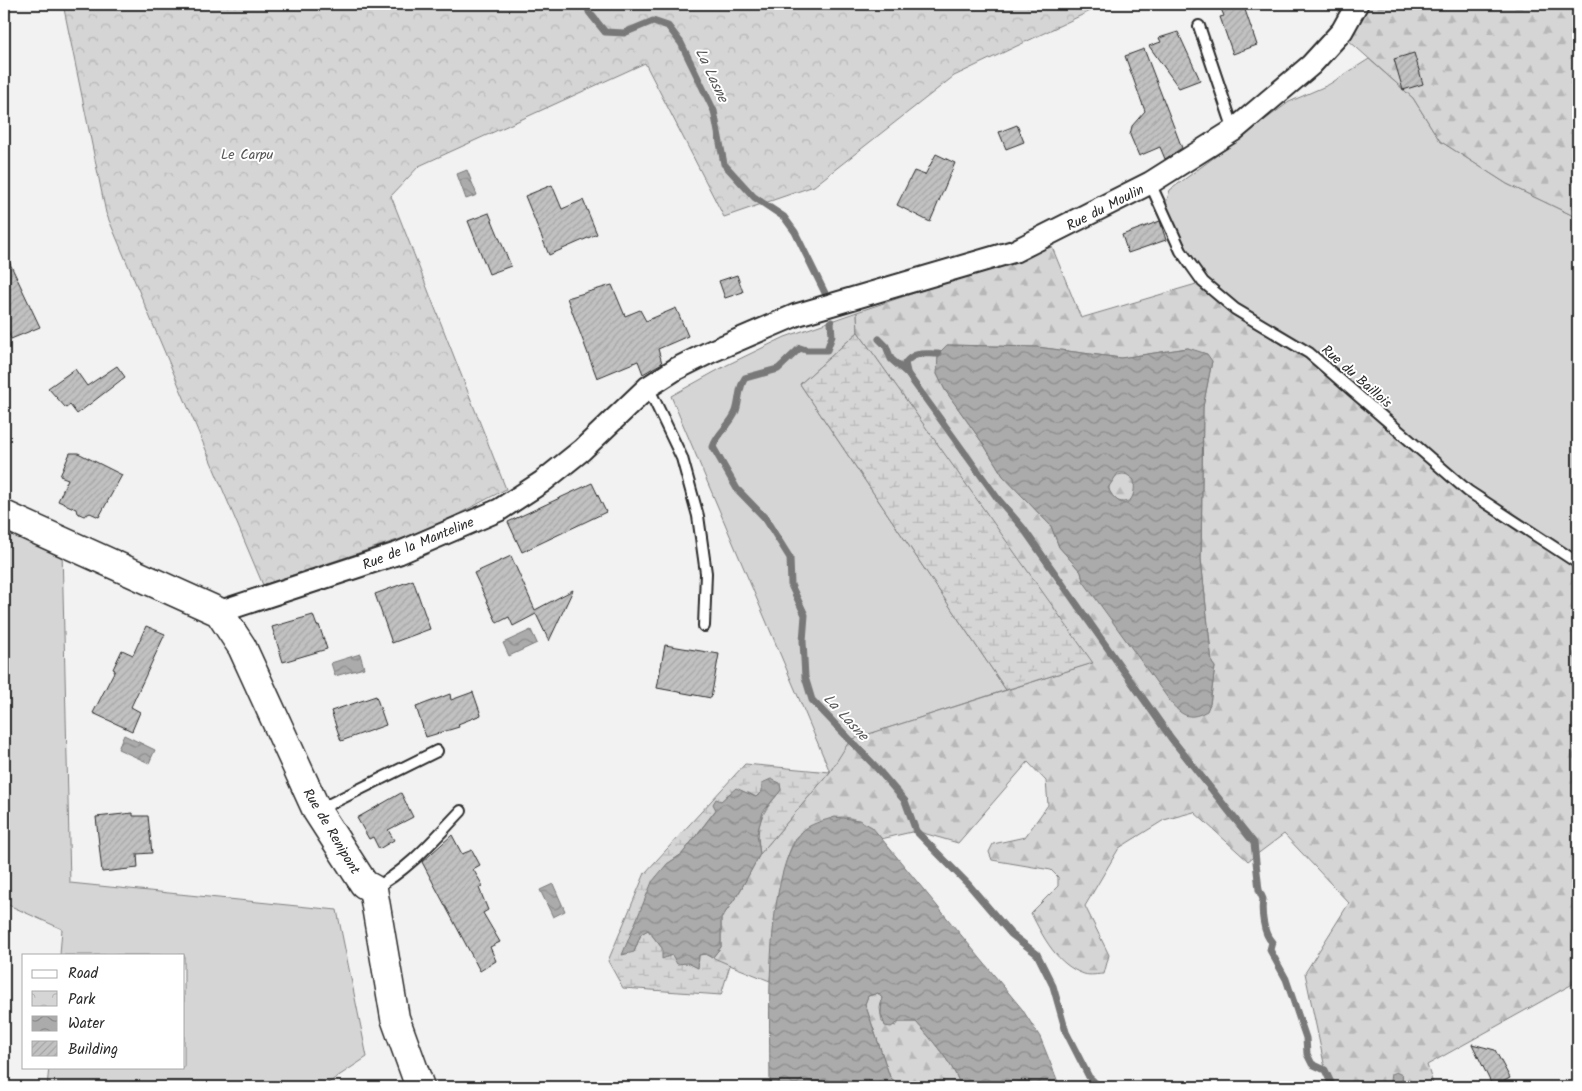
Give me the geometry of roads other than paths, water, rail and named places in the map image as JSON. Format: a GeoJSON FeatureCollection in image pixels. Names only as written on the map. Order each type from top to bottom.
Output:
{"type":"FeatureCollection","features":[{"type":"Feature","properties":{"kind":"street","name":"Rue du Moulin"},"geometry":{"type":"LineString","coordinates":[[796,315],[1015,251],[1094,213],[1150,183],[1234,130],[1311,65],[1342,31],[1357,4]]}},
{"type":"Feature","properties":{"kind":"street","name":"Rue de la Manteline"},"geometry":{"type":"LineString","coordinates":[[220,612],[399,553],[499,510],[542,482],[582,450],[648,387],[684,365],[796,315]]}},
{"type":"Feature","properties":{"kind":"street"},"geometry":{"type":"LineString","coordinates":[[4,515],[220,612]]}},
{"type":"Feature","properties":{"kind":"street","name":"Rue de Renipont"},"geometry":{"type":"LineString","coordinates":[[220,612],[242,647],[317,810],[364,884],[373,889]]}},
{"type":"Feature","properties":{"kind":"street"},"geometry":{"type":"LineString","coordinates":[[373,889],[395,1018],[420,1087]]}},
{"type":"Feature","properties":{"kind":"lane"},"geometry":{"type":"LineString","coordinates":[[1199,26],[1234,130]]}},
{"type":"Feature","properties":{"kind":"lane","name":"Rue du Baillois"},"geometry":{"type":"LineString","coordinates":[[1150,183],[1181,251],[1202,282],[1235,309],[1309,353],[1468,491],[1578,563]]}},
{"type":"Feature","properties":{"kind":"lane"},"geometry":{"type":"LineString","coordinates":[[648,387],[682,458],[698,516],[706,573],[704,626]]}},
{"type":"Feature","properties":{"kind":"lane"},"geometry":{"type":"LineString","coordinates":[[317,810],[437,751]]}},
{"type":"Feature","properties":{"kind":"lane"},"geometry":{"type":"LineString","coordinates":[[373,889],[418,856],[461,811]]}},
{"type":"Feature","properties":{"kind":"water"},"geometry":{"type":"Polygon","coordinates":[[[467,170],[477,195],[466,199],[457,174],[467,170]]]}},
{"type":"Feature","properties":{"kind":"water"},"geometry":{"type":"Polygon","coordinates":[[[947,345],[1037,347],[1121,358],[1188,348],[1207,354],[1212,361],[1203,407],[1201,559],[1212,663],[1215,667],[1210,704],[1207,711],[1196,716],[1188,716],[1180,712],[1172,704],[1083,581],[1081,572],[1059,547],[1051,526],[1003,476],[984,445],[945,390],[937,374],[938,354],[947,345]],[[1118,473],[1108,488],[1112,495],[1122,503],[1130,500],[1134,489],[1134,480],[1125,473],[1118,473]]]}},
{"type":"Feature","properties":{"kind":"water"},"geometry":{"type":"Polygon","coordinates":[[[531,630],[537,643],[509,656],[503,643],[531,630]]]}},
{"type":"Feature","properties":{"kind":"water"},"geometry":{"type":"Polygon","coordinates":[[[360,654],[364,668],[335,676],[331,663],[360,654]]]}},
{"type":"Feature","properties":{"kind":"water"},"geometry":{"type":"Polygon","coordinates":[[[124,735],[155,750],[149,763],[118,749],[124,735]]]}},
{"type":"Feature","properties":{"kind":"water"},"geometry":{"type":"Polygon","coordinates":[[[771,779],[780,783],[781,790],[763,812],[757,834],[760,854],[740,891],[721,919],[721,947],[712,958],[705,954],[699,955],[698,968],[688,963],[677,964],[672,955],[662,959],[662,948],[648,930],[641,934],[634,952],[622,955],[652,882],[667,864],[682,854],[716,810],[713,804],[716,799],[721,801],[736,788],[756,797],[762,791],[762,783],[771,779]]]}},
{"type":"Feature","properties":{"kind":"water"},"geometry":{"type":"Polygon","coordinates":[[[835,817],[859,820],[872,827],[1022,1009],[1040,1037],[1060,1087],[960,1087],[949,1063],[916,1022],[899,1022],[891,1027],[885,1026],[881,1014],[882,998],[878,993],[868,996],[865,1004],[890,1077],[901,1087],[770,1087],[771,954],[774,917],[780,883],[789,854],[801,833],[812,825],[835,817]]]}},
{"type":"Feature","properties":{"kind":"water"},"geometry":{"type":"Polygon","coordinates":[[[553,884],[565,911],[553,917],[540,890],[553,884]]]}},
{"type":"Feature","properties":{"kind":"water"},"geometry":{"type":"Polygon","coordinates":[[[1396,1072],[1402,1075],[1404,1087],[1389,1087],[1391,1074],[1396,1072]]]}},
{"type":"Feature","properties":{"kind":"waterway","name":"La Lasne"},"geometry":{"type":"LineString","coordinates":[[587,4],[589,12],[605,32],[624,33],[653,21],[668,26],[681,43],[714,111],[724,164],[754,197],[784,217],[795,232],[825,293]]}},
{"type":"Feature","properties":{"kind":"waterway","name":"La Lasne"},"geometry":{"type":"LineString","coordinates":[[831,322],[832,336],[827,350],[806,350],[800,348],[778,369],[745,378],[741,386],[734,416],[713,447],[737,489],[765,518],[790,558],[791,585],[805,615],[803,641],[805,677],[812,700],[875,766],[905,801],[916,831],[969,885],[1011,934],[1037,954],[1053,986],[1066,1032],[1089,1077],[1100,1087]]}},
{"type":"Feature","properties":{"kind":"waterway"},"geometry":{"type":"LineString","coordinates":[[879,339],[886,346],[891,359],[907,373],[998,499],[1023,528],[1171,738],[1254,843],[1259,890],[1263,899],[1263,922],[1272,942],[1270,950],[1286,979],[1306,1038],[1307,1054],[1312,1064],[1325,1070],[1333,1087]]}},
{"type":"Feature","properties":{"kind":"waterway"},"geometry":{"type":"LineString","coordinates":[[907,372],[905,363],[912,357],[920,354],[938,354]]}},
{"type":"Feature","properties":{"kind":"park label","name":"Le Carpu"},"geometry":{"type":"Point","coordinates":[247,154]}}]}
